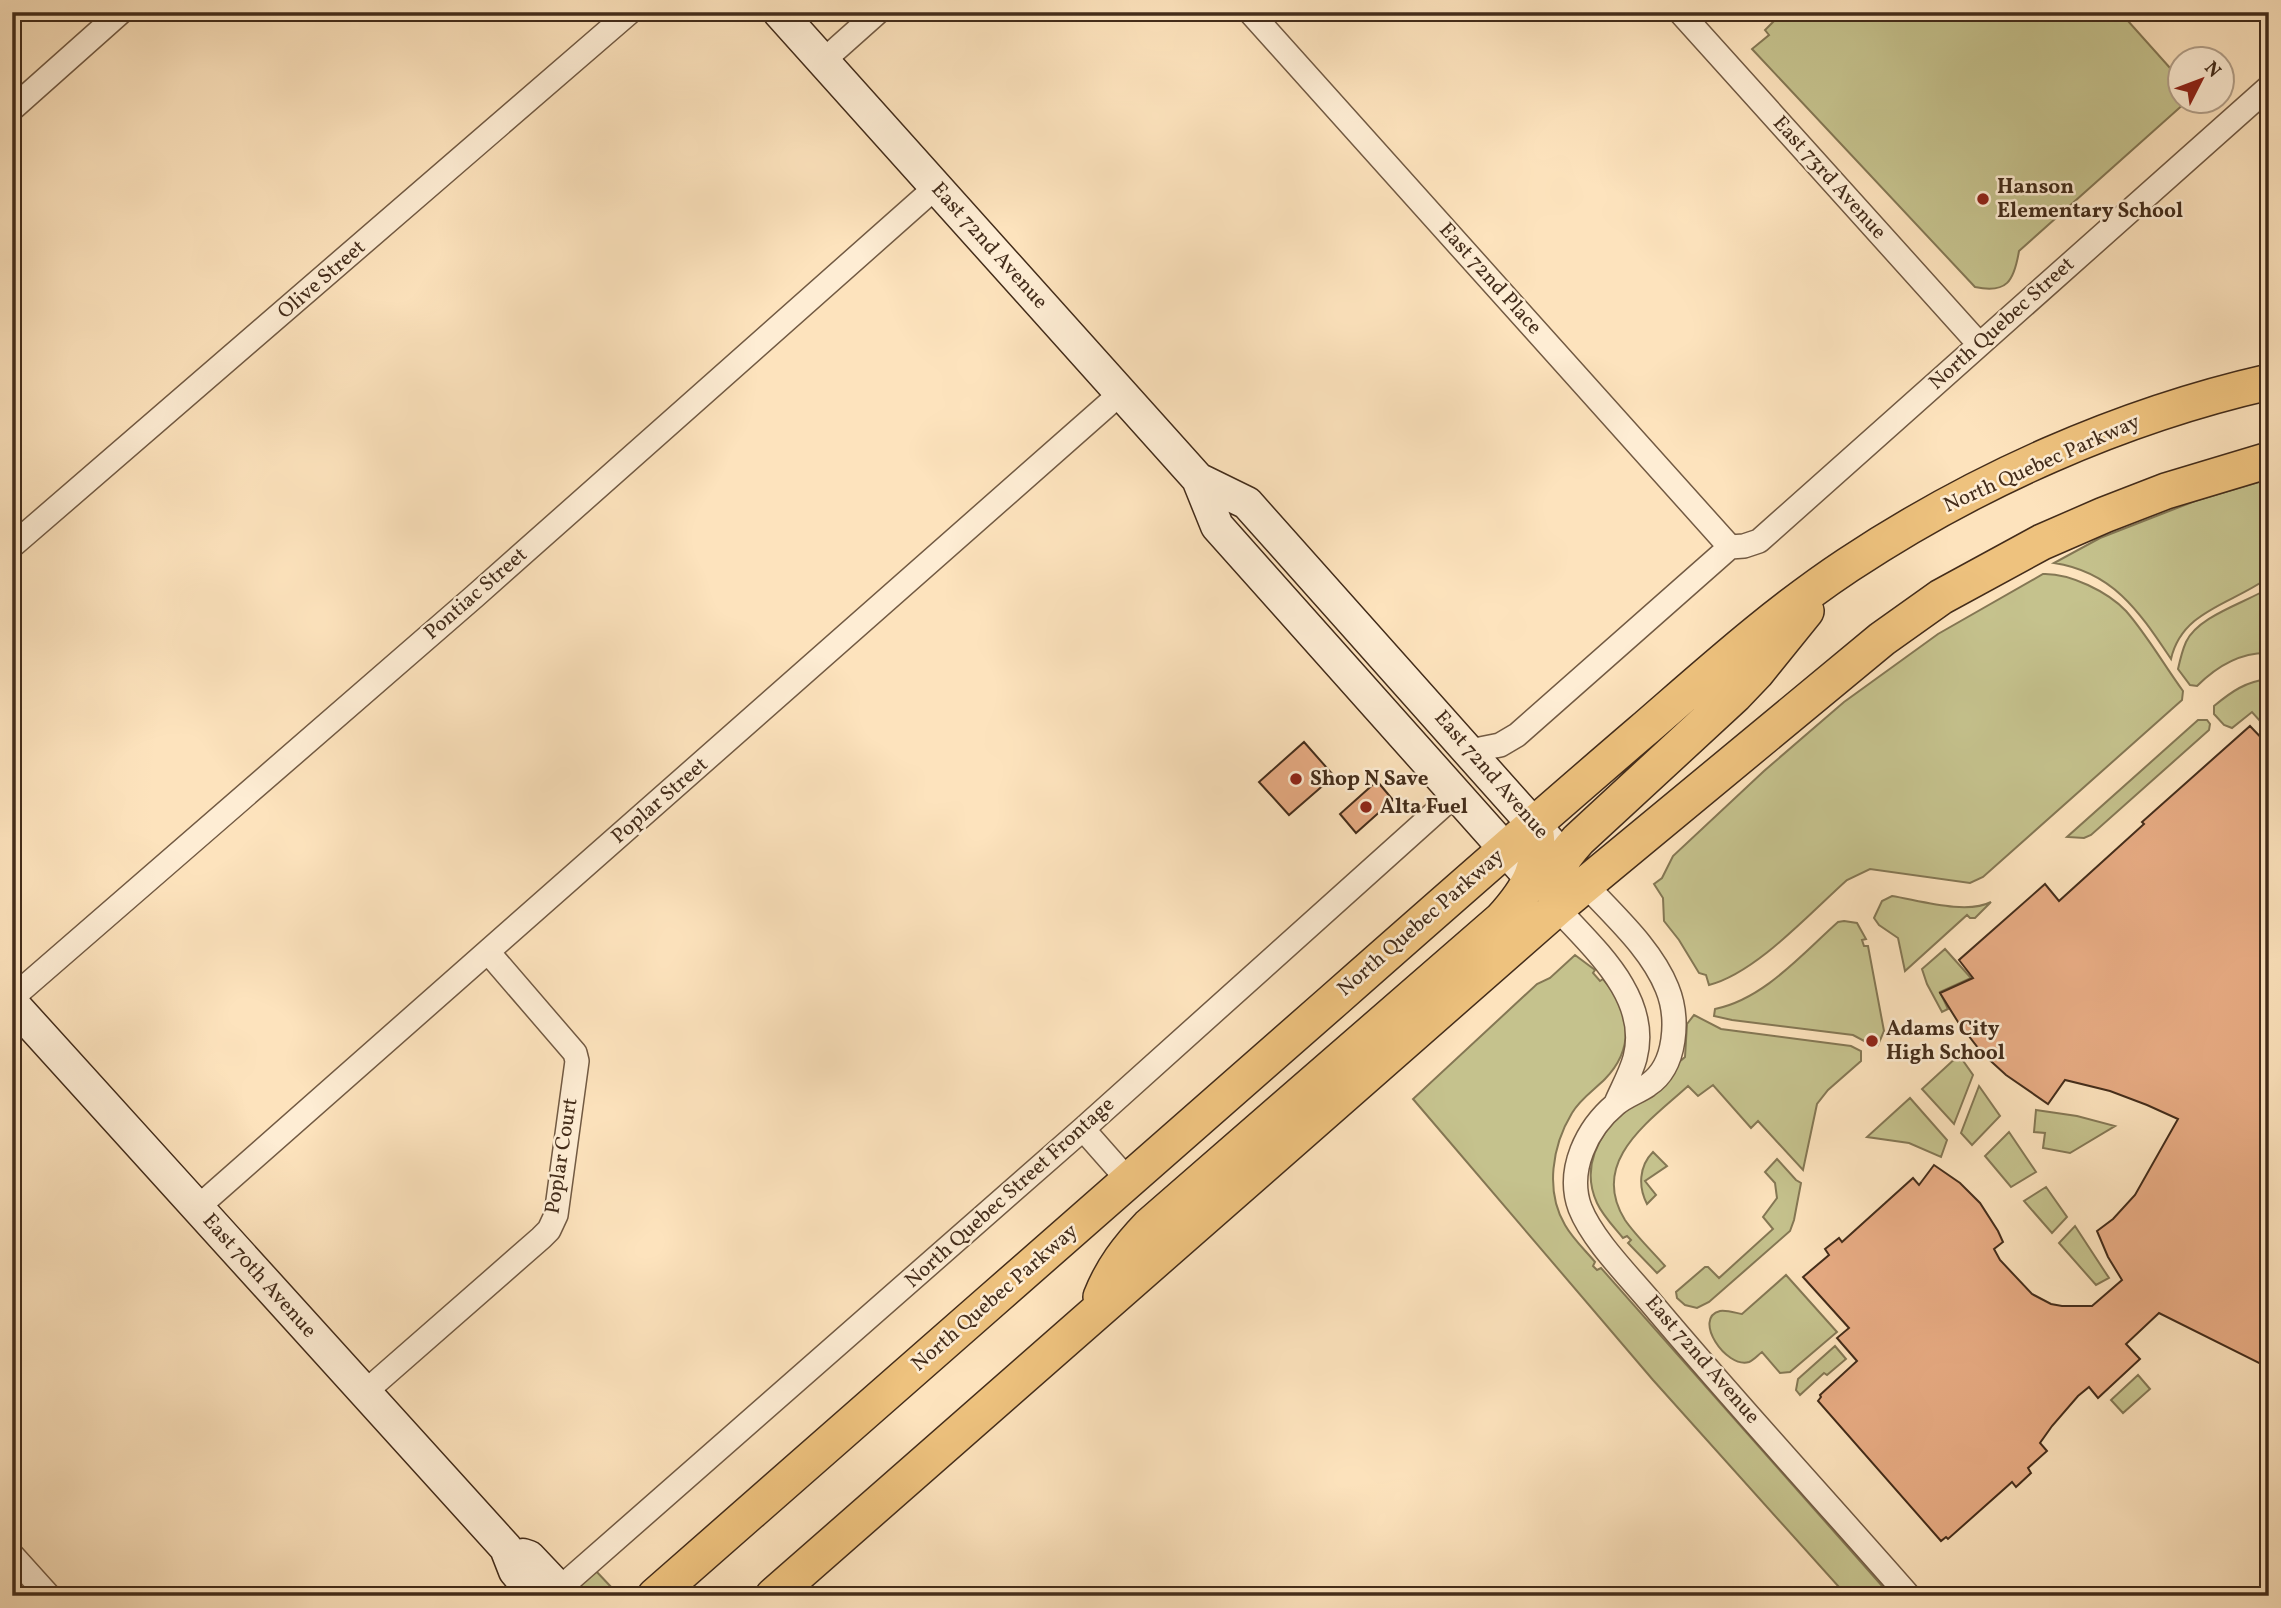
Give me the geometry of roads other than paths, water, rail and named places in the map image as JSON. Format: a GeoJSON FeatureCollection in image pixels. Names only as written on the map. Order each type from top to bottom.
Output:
{"type":"FeatureCollection","features":[{"type":"Feature","properties":{"kind":"main road","name":"East 72nd Avenue"},"geometry":{"type":"LineString","coordinates":[[779,12],[1198,479],[1217,526],[1557,908]]}},
{"type":"Feature","properties":{"kind":"main road","name":"North Quebec Parkway"},"geometry":{"type":"LineString","coordinates":[[655,1596],[1505,849],[1747,640],[1824,581],[1906,528],[2024,467],[2143,417],[2269,382]]}},
{"type":"Feature","properties":{"kind":"main road"},"geometry":{"type":"LineString","coordinates":[[774,1596],[1557,908],[1882,639],[1941,597],[2031,547],[2104,515],[2198,480],[2269,460]]}},
{"type":"Feature","properties":{"kind":"main road","name":"East 72nd Avenue"},"geometry":{"type":"LineString","coordinates":[[1198,479],[1247,503],[1586,884]]}},
{"type":"Feature","properties":{"kind":"main road"},"geometry":{"type":"LineString","coordinates":[[1557,908],[1554,877],[1563,857],[1749,681],[1808,609],[1824,581]]}},
{"type":"Feature","properties":{"kind":"main road"},"geometry":{"type":"LineString","coordinates":[[1095,1312],[1115,1266],[1126,1249],[1149,1226],[1502,919],[1517,902],[1531,878],[1539,856],[1534,824]]}},
{"type":"Feature","properties":{"kind":"main road","name":"East 70th Avenue"},"geometry":{"type":"LineString","coordinates":[[12,1001],[506,1548],[515,1572],[553,1593]]}},
{"type":"Feature","properties":{"kind":"street"},"geometry":{"type":"LineString","coordinates":[[12,109],[121,12]]}},
{"type":"Feature","properties":{"kind":"street","name":"Olive Street"},"geometry":{"type":"LineString","coordinates":[[12,546],[630,12]]}},
{"type":"Feature","properties":{"kind":"street"},"geometry":{"type":"LineString","coordinates":[[822,61],[878,12]]}},
{"type":"Feature","properties":{"kind":"street","name":"East 72nd Place"},"geometry":{"type":"LineString","coordinates":[[1250,12],[1730,547]]}},
{"type":"Feature","properties":{"kind":"street","name":"East 73rd Avenue"},"geometry":{"type":"LineString","coordinates":[[1680,12],[1979,344]]}},
{"type":"Feature","properties":{"kind":"street","name":"North Quebec Street"},"geometry":{"type":"LineString","coordinates":[[1730,547],[1759,541],[2269,87]]}},
{"type":"Feature","properties":{"kind":"street","name":"Pontiac Street"},"geometry":{"type":"LineString","coordinates":[[12,1001],[475,596],[936,187]]}},
{"type":"Feature","properties":{"kind":"street","name":"Poplar Street"},"geometry":{"type":"LineString","coordinates":[[197,1208],[1121,393]]}},
{"type":"Feature","properties":{"kind":"street"},"geometry":{"type":"LineString","coordinates":[[1470,751],[1500,745],[1517,735],[1730,547]]}},
{"type":"Feature","properties":{"kind":"street","name":"North Quebec Street Frontage"},"geometry":{"type":"LineString","coordinates":[[553,1593],[1083,1129],[1457,793]]}},
{"type":"Feature","properties":{"kind":"street","name":"East 72nd Avenue"},"geometry":{"type":"LineString","coordinates":[[1586,884],[1651,959],[1667,987],[1672,1008],[1671,1048],[1664,1068],[1650,1084],[1616,1103]]}},
{"type":"Feature","properties":{"kind":"street","name":"East 72nd Avenue"},"geometry":{"type":"LineString","coordinates":[[1557,908],[1620,982],[1632,1004],[1636,1023],[1635,1059],[1616,1103],[1594,1128],[1580,1151],[1576,1191],[1588,1224],[1679,1336],[1909,1596]]}},
{"type":"Feature","properties":{"kind":"street","name":"Poplar Court"},"geometry":{"type":"LineString","coordinates":[[364,1392],[541,1238],[549,1230],[556,1215],[577,1061],[575,1052],[488,952]]}},
{"type":"Feature","properties":{"kind":"street"},"geometry":{"type":"LineString","coordinates":[[1083,1129],[1129,1180]]}},
{"type":"Feature","properties":{"kind":"street"},"geometry":{"type":"LineString","coordinates":[[12,1555],[49,1596]]}},
{"type":"Feature","properties":{"kind":"place","name":"Hanson Elementary School"},"geometry":{"type":"Point","coordinates":[1983,199]}},
{"type":"Feature","properties":{"kind":"place","name":"Shop N Save"},"geometry":{"type":"Point","coordinates":[1296,779]}},
{"type":"Feature","properties":{"kind":"place","name":"Alta Fuel"},"geometry":{"type":"Point","coordinates":[1366,807]}},
{"type":"Feature","properties":{"kind":"place","name":"Adams City High School"},"geometry":{"type":"Point","coordinates":[1872,1041]}}]}
